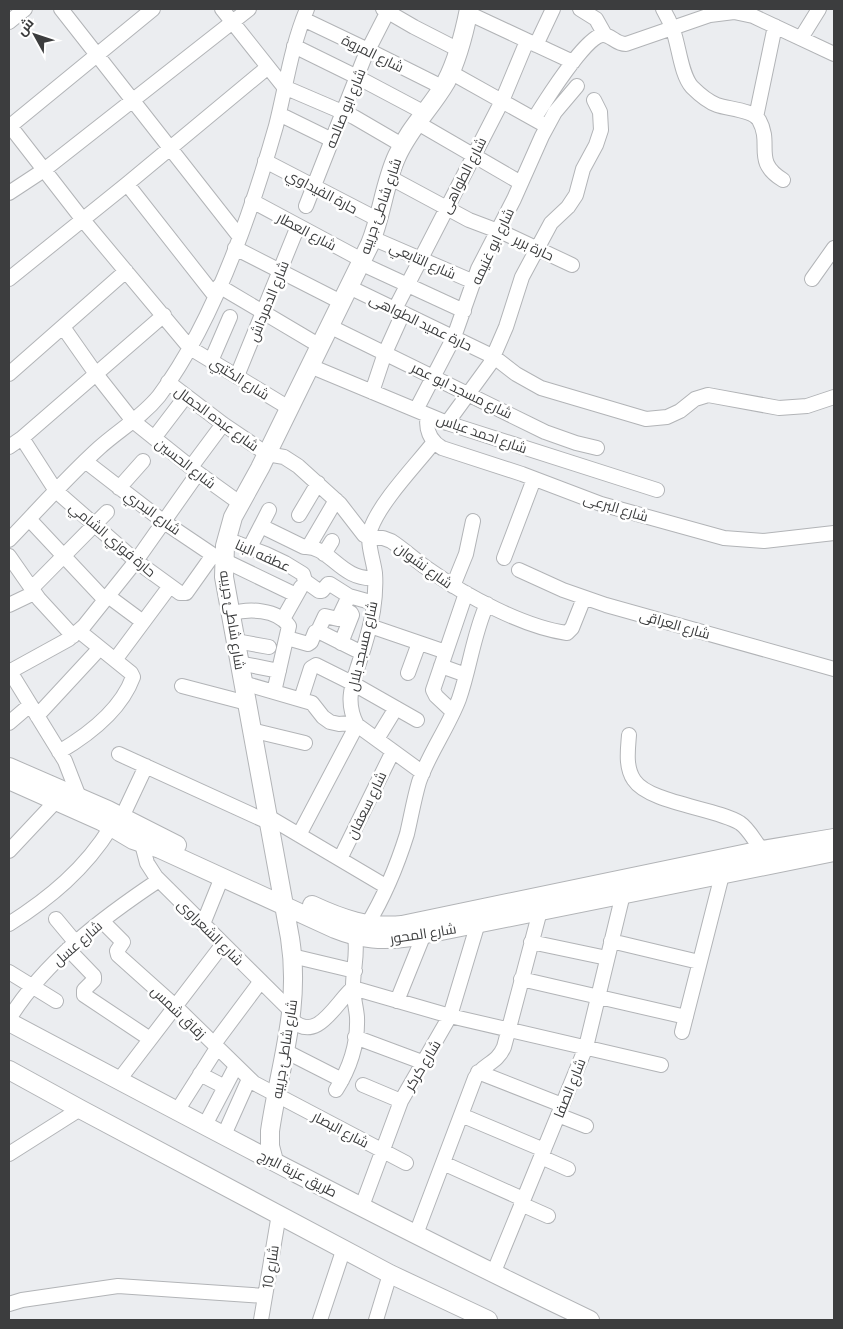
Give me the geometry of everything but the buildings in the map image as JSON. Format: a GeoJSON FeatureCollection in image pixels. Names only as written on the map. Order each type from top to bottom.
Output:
{"type":"FeatureCollection","features":[{"type":"Feature","properties":{"kind":"street"},"geometry":{"type":"LineString","coordinates":[[9,22],[24,9]]}},
{"type":"Feature","properties":{"kind":"street"},"geometry":{"type":"LineString","coordinates":[[61,9],[170,148],[237,242]]}},
{"type":"Feature","properties":{"kind":"street"},"geometry":{"type":"LineString","coordinates":[[153,9],[9,126],[83,220],[190,348]]}},
{"type":"Feature","properties":{"kind":"street"},"geometry":{"type":"LineString","coordinates":[[222,9],[284,86],[343,112],[402,145]]}},
{"type":"Feature","properties":{"kind":"street"},"geometry":{"type":"LineString","coordinates":[[9,193],[44,170],[249,9]]}},
{"type":"Feature","properties":{"kind":"street","name":"شارع الطواهى"},"geometry":{"type":"LineString","coordinates":[[372,392],[407,285],[473,155],[552,9]]}},
{"type":"Feature","properties":{"kind":"street"},"geometry":{"type":"LineString","coordinates":[[580,9],[590,13],[596,19],[605,35],[617,43],[626,44],[710,15],[739,11],[834,54]]}},
{"type":"Feature","properties":{"kind":"street"},"geometry":{"type":"LineString","coordinates":[[663,9],[673,29],[686,77],[691,86],[716,104],[756,117],[764,136],[764,159],[772,174],[783,180]]}},
{"type":"Feature","properties":{"kind":"street"},"geometry":{"type":"LineString","coordinates":[[802,38],[819,9]]}},
{"type":"Feature","properties":{"kind":"street"},"geometry":{"type":"LineString","coordinates":[[386,10],[459,50]]}},
{"type":"Feature","properties":{"kind":"street","name":"شارع ابو صالحه"},"geometry":{"type":"LineString","coordinates":[[306,206],[368,50],[386,10]]}},
{"type":"Feature","properties":{"kind":"street"},"geometry":{"type":"LineString","coordinates":[[468,11],[573,62]]}},
{"type":"Feature","properties":{"kind":"street","name":"شارع شاطئ جريبه"},"geometry":{"type":"LineString","coordinates":[[274,1161],[270,1137],[276,1095],[292,1016],[292,956],[236,641],[224,578],[218,558],[230,524],[267,454],[372,238],[389,177],[402,145],[446,79],[459,50],[468,11]]}},
{"type":"Feature","properties":{"kind":"street"},"geometry":{"type":"LineString","coordinates":[[9,540],[85,461],[104,443],[133,422],[152,403],[190,348],[217,291],[252,201],[279,114],[294,46],[305,14]]}},
{"type":"Feature","properties":{"kind":"street","name":"شارع المروة"},"geometry":{"type":"LineString","coordinates":[[305,14],[368,50],[502,101],[547,126]]}},
{"type":"Feature","properties":{"kind":"street"},"geometry":{"type":"LineString","coordinates":[[756,117],[775,26]]}},
{"type":"Feature","properties":{"kind":"street"},"geometry":{"type":"LineString","coordinates":[[534,119],[573,62],[595,38],[605,35]]}},
{"type":"Feature","properties":{"kind":"street"},"geometry":{"type":"LineString","coordinates":[[294,46],[357,77],[420,117],[473,155],[521,183]]}},
{"type":"Feature","properties":{"kind":"street"},"geometry":{"type":"LineString","coordinates":[[9,279],[268,67]]}},
{"type":"Feature","properties":{"kind":"street","name":"شارع ابو غنيمه"},"geometry":{"type":"LineString","coordinates":[[422,413],[434,377],[454,337],[482,261],[547,126],[560,105],[577,86]]}},
{"type":"Feature","properties":{"kind":"street"},"geometry":{"type":"LineString","coordinates":[[447,423],[485,373],[494,357],[506,327],[519,284],[551,223],[574,200],[584,165],[598,141],[601,130],[600,112],[594,100]]}},
{"type":"Feature","properties":{"kind":"street"},"geometry":{"type":"LineString","coordinates":[[279,114],[332,140]]}},
{"type":"Feature","properties":{"kind":"street","name":"حارة الفيداوي"},"geometry":{"type":"LineString","coordinates":[[265,161],[378,220]]}},
{"type":"Feature","properties":{"kind":"street","name":"حارة بربر"},"geometry":{"type":"LineString","coordinates":[[389,177],[474,223],[498,231],[572,265]]}},
{"type":"Feature","properties":{"kind":"street"},"geometry":{"type":"LineString","coordinates":[[127,184],[217,291],[263,312],[320,346]]}},
{"type":"Feature","properties":{"kind":"street","name":"شارع العطار"},"geometry":{"type":"LineString","coordinates":[[252,201],[361,262],[464,311]]}},
{"type":"Feature","properties":{"kind":"street","name":"شارع الدمرداش"},"geometry":{"type":"LineString","coordinates":[[237,376],[298,226]]}},
{"type":"Feature","properties":{"kind":"street","name":"شارع التابعي"},"geometry":{"type":"LineString","coordinates":[[372,238],[474,282]]}},
{"type":"Feature","properties":{"kind":"street","name":"حارة عميد الطواهى"},"geometry":{"type":"LineString","coordinates":[[237,242],[280,271],[345,295],[399,311],[454,337],[494,357],[516,374],[541,388],[646,419],[667,417],[680,411],[694,399],[708,395],[780,408],[807,406],[834,397]]}},
{"type":"Feature","properties":{"kind":"street"},"geometry":{"type":"LineString","coordinates":[[812,279],[834,248]]}},
{"type":"Feature","properties":{"kind":"street"},"geometry":{"type":"LineString","coordinates":[[9,374],[126,271]]}},
{"type":"Feature","properties":{"kind":"street"},"geometry":{"type":"LineString","coordinates":[[9,446],[22,438],[164,316]]}},
{"type":"Feature","properties":{"kind":"street"},"geometry":{"type":"LineString","coordinates":[[211,360],[230,317]]}},
{"type":"Feature","properties":{"kind":"street","name":"شارع الحسين"},"geometry":{"type":"LineString","coordinates":[[63,326],[96,374],[133,422],[240,504]]}},
{"type":"Feature","properties":{"kind":"street","name":"شارع مسجد ابو عمر"},"geometry":{"type":"LineString","coordinates":[[329,326],[555,436],[597,448]]}},
{"type":"Feature","properties":{"kind":"street","name":"شارع الكتبي"},"geometry":{"type":"LineString","coordinates":[[190,348],[289,408]]}},
{"type":"Feature","properties":{"kind":"street","name":"شارع احمد عباس"},"geometry":{"type":"LineString","coordinates":[[310,366],[447,423],[657,490]]}},
{"type":"Feature","properties":{"kind":"street","name":"شارع عبده الجمال"},"geometry":{"type":"LineString","coordinates":[[168,382],[223,424],[267,454]]}},
{"type":"Feature","properties":{"kind":"street"},"geometry":{"type":"LineString","coordinates":[[154,438],[186,396]]}},
{"type":"Feature","properties":{"kind":"street"},"geometry":{"type":"LineString","coordinates":[[267,454],[294,462],[336,500],[349,514],[361,533],[369,537],[380,510],[434,442],[422,413]]}},
{"type":"Feature","properties":{"kind":"street"},"geometry":{"type":"LineString","coordinates":[[79,797],[69,770],[59,752],[9,671],[76,633],[136,561],[164,522],[223,424]]}},
{"type":"Feature","properties":{"kind":"street","name":"حارة فوزي الشامي"},"geometry":{"type":"LineString","coordinates":[[22,438],[56,491],[136,561],[170,586]]}},
{"type":"Feature","properties":{"kind":"street","name":"شارع البرعى"},"geometry":{"type":"LineString","coordinates":[[434,442],[442,448],[534,478],[601,504],[724,538],[764,541],[834,533]]}},
{"type":"Feature","properties":{"kind":"street","name":"شارع البدري"},"geometry":{"type":"LineString","coordinates":[[85,461],[164,522],[218,558],[296,595]]}},
{"type":"Feature","properties":{"kind":"street"},"geometry":{"type":"LineString","coordinates":[[119,488],[143,461]]}},
{"type":"Feature","properties":{"kind":"street"},"geometry":{"type":"LineString","coordinates":[[504,558],[534,478]]}},
{"type":"Feature","properties":{"kind":"street"},"geometry":{"type":"LineString","coordinates":[[299,515],[318,483]]}},
{"type":"Feature","properties":{"kind":"street","name":"عطفه البنا"},"geometry":{"type":"LineString","coordinates":[[309,546],[336,500]]}},
{"type":"Feature","properties":{"kind":"street"},"geometry":{"type":"LineString","coordinates":[[250,547],[269,510]]}},
{"type":"Feature","properties":{"kind":"street"},"geometry":{"type":"LineString","coordinates":[[9,605],[32,591],[63,556],[107,512]]}},
{"type":"Feature","properties":{"kind":"street"},"geometry":{"type":"LineString","coordinates":[[29,519],[106,598],[143,622]]}},
{"type":"Feature","properties":{"kind":"street"},"geometry":{"type":"LineString","coordinates":[[453,586],[466,554],[473,521]]}},
{"type":"Feature","properties":{"kind":"street"},"geometry":{"type":"LineString","coordinates":[[261,526],[304,547],[309,546],[324,554],[350,574],[362,578],[375,578]]}},
{"type":"Feature","properties":{"kind":"street"},"geometry":{"type":"LineString","coordinates":[[271,556],[282,536]]}},
{"type":"Feature","properties":{"kind":"street","name":"شارع مسجد بلال"},"geometry":{"type":"LineString","coordinates":[[357,725],[350,701],[352,683],[370,626],[374,603],[375,578],[369,537]]}},
{"type":"Feature","properties":{"kind":"street","name":"شارع نشوان"},"geometry":{"type":"LineString","coordinates":[[369,537],[383,538],[391,541],[453,586],[487,604],[524,620],[566,633],[571,630],[584,598]]}},
{"type":"Feature","properties":{"kind":"street","name":"عطفه البنا"},"geometry":{"type":"LineString","coordinates":[[226,539],[271,556],[303,574],[305,580],[320,591],[330,584],[349,596],[374,603]]}},
{"type":"Feature","properties":{"kind":"street"},"geometry":{"type":"LineString","coordinates":[[324,554],[332,540]]}},
{"type":"Feature","properties":{"kind":"street"},"geometry":{"type":"LineString","coordinates":[[9,556],[32,591],[76,633],[100,648],[133,675],[133,679],[109,713],[94,728],[59,752]]}},
{"type":"Feature","properties":{"kind":"street"},"geometry":{"type":"LineString","coordinates":[[115,660],[170,586],[180,593],[186,593],[218,558]]}},
{"type":"Feature","properties":{"kind":"street","name":"شارع العراقى"},"geometry":{"type":"LineString","coordinates":[[519,570],[584,598],[618,609],[834,669]]}},
{"type":"Feature","properties":{"kind":"street"},"geometry":{"type":"LineString","coordinates":[[283,619],[305,580]]}},
{"type":"Feature","properties":{"kind":"street"},"geometry":{"type":"LineString","coordinates":[[453,712],[434,692],[466,593]]}},
{"type":"Feature","properties":{"kind":"street"},"geometry":{"type":"LineString","coordinates":[[287,638],[308,644],[315,632],[318,631],[325,616],[337,619],[349,596]]}},
{"type":"Feature","properties":{"kind":"street"},"geometry":{"type":"LineString","coordinates":[[285,1052],[339,1085],[352,1056],[355,1037],[357,1017],[353,988],[356,954],[361,931],[387,887],[404,844],[423,773],[453,712],[466,675],[474,639],[487,604]]}},
{"type":"Feature","properties":{"kind":"street"},"geometry":{"type":"LineString","coordinates":[[341,643],[352,615],[351,612],[343,609]]}},
{"type":"Feature","properties":{"kind":"street"},"geometry":{"type":"LineString","coordinates":[[230,614],[248,610],[259,611],[283,619],[289,626],[274,692]]}},
{"type":"Feature","properties":{"kind":"street"},"geometry":{"type":"LineString","coordinates":[[370,626],[419,643],[466,675]]}},
{"type":"Feature","properties":{"kind":"street"},"geometry":{"type":"LineString","coordinates":[[318,631],[362,653]]}},
{"type":"Feature","properties":{"kind":"street"},"geometry":{"type":"LineString","coordinates":[[236,641],[269,647]]}},
{"type":"Feature","properties":{"kind":"street"},"geometry":{"type":"LineString","coordinates":[[408,673],[419,643]]}},
{"type":"Feature","properties":{"kind":"street"},"geometry":{"type":"LineString","coordinates":[[9,723],[34,710],[100,648]]}},
{"type":"Feature","properties":{"kind":"street"},"geometry":{"type":"LineString","coordinates":[[239,663],[279,671]]}},
{"type":"Feature","properties":{"kind":"street"},"geometry":{"type":"LineString","coordinates":[[300,699],[311,668],[314,666],[352,683],[418,720]]}},
{"type":"Feature","properties":{"kind":"street"},"geometry":{"type":"LineString","coordinates":[[243,684],[314,704],[330,722],[357,725],[423,773]]}},
{"type":"Feature","properties":{"kind":"street"},"geometry":{"type":"LineString","coordinates":[[182,686],[247,703]]}},
{"type":"Feature","properties":{"kind":"street"},"geometry":{"type":"LineString","coordinates":[[377,739],[396,708]]}},
{"type":"Feature","properties":{"kind":"street"},"geometry":{"type":"LineString","coordinates":[[299,835],[357,725]]}},
{"type":"Feature","properties":{"kind":"street"},"geometry":{"type":"LineString","coordinates":[[251,730],[305,743]]}},
{"type":"Feature","properties":{"kind":"street"},"geometry":{"type":"LineString","coordinates":[[629,735],[628,764],[633,779],[641,788],[694,808],[732,818],[742,825],[762,850]]}},
{"type":"Feature","properties":{"kind":"street","name":"شارع سعفان"},"geometry":{"type":"LineString","coordinates":[[340,859],[393,751]]}},
{"type":"Feature","properties":{"kind":"street"},"geometry":{"type":"LineString","coordinates":[[119,754],[268,819],[387,887]]}},
{"type":"Feature","properties":{"kind":"street"},"geometry":{"type":"LineString","coordinates":[[11,919],[49,897],[72,876],[116,822],[146,766]]}},
{"type":"Feature","properties":{"kind":"street","name":"شارع المحور"},"geometry":{"type":"LineString","coordinates":[[10,780],[79,797],[116,822],[125,836],[142,844],[160,849],[222,877],[282,898]]}},
{"type":"Feature","properties":{"kind":"street","name":"شارع المحور"},"geometry":{"type":"LineString","coordinates":[[10,780],[56,801],[165,839],[282,898],[329,927],[361,931],[384,940],[424,934],[834,852]]}},
{"type":"Feature","properties":{"kind":"street"},"geometry":{"type":"LineString","coordinates":[[9,851],[56,801]]}},
{"type":"Feature","properties":{"kind":"street","name":"شارع المحور"},"geometry":{"type":"LineString","coordinates":[[361,931],[409,924],[762,850],[834,838]]}},
{"type":"Feature","properties":{"kind":"street","name":"شارع الشعراوى"},"geometry":{"type":"LineString","coordinates":[[142,844],[147,864],[159,880],[261,981],[292,1016]]}},
{"type":"Feature","properties":{"kind":"street"},"geometry":{"type":"LineString","coordinates":[[682,1032],[722,874]]}},
{"type":"Feature","properties":{"kind":"street"},"geometry":{"type":"LineString","coordinates":[[203,924],[222,877]]}},
{"type":"Feature","properties":{"kind":"street","name":"شارع عسل"},"geometry":{"type":"LineString","coordinates":[[9,1021],[32,986],[72,946],[102,921],[159,880]]}},
{"type":"Feature","properties":{"kind":"street","name":"شارع الصفا"},"geometry":{"type":"LineString","coordinates":[[493,1274],[586,1047],[623,894]]}},
{"type":"Feature","properties":{"kind":"street"},"geometry":{"type":"LineString","coordinates":[[416,1234],[478,1072],[499,1056],[504,1047],[540,911]]}},
{"type":"Feature","properties":{"kind":"street"},"geometry":{"type":"LineString","coordinates":[[56,919],[72,946],[94,976],[94,980],[84,990],[84,995],[150,1039]]}},
{"type":"Feature","properties":{"kind":"street","name":"زقاق شمس"},"geometry":{"type":"LineString","coordinates":[[102,921],[123,942],[117,952],[118,954],[175,1006],[249,1079],[276,1095]]}},
{"type":"Feature","properties":{"kind":"street","name":"شارع كركر"},"geometry":{"type":"LineString","coordinates":[[362,1206],[401,1101],[450,1016],[478,923]]}},
{"type":"Feature","properties":{"kind":"street"},"geometry":{"type":"LineString","coordinates":[[397,1001],[424,934]]}},
{"type":"Feature","properties":{"kind":"street"},"geometry":{"type":"LineString","coordinates":[[611,941],[699,962]]}},
{"type":"Feature","properties":{"kind":"street"},"geometry":{"type":"LineString","coordinates":[[531,942],[607,958]]}},
{"type":"Feature","properties":{"kind":"street"},"geometry":{"type":"LineString","coordinates":[[119,1080],[223,944]]}},
{"type":"Feature","properties":{"kind":"street"},"geometry":{"type":"LineString","coordinates":[[292,956],[355,971]]}},
{"type":"Feature","properties":{"kind":"street"},"geometry":{"type":"LineString","coordinates":[[9,972],[56,1001]]}},
{"type":"Feature","properties":{"kind":"street"},"geometry":{"type":"LineString","coordinates":[[521,979],[686,1017]]}},
{"type":"Feature","properties":{"kind":"street"},"geometry":{"type":"LineString","coordinates":[[177,1111],[215,1046],[261,981]]}},
{"type":"Feature","properties":{"kind":"street"},"geometry":{"type":"LineString","coordinates":[[353,988],[450,1016],[661,1064]]}},
{"type":"Feature","properties":{"kind":"street"},"geometry":{"type":"LineString","coordinates":[[292,1016],[303,1027],[318,1025],[327,1018],[344,995],[353,988]]}},
{"type":"Feature","properties":{"kind":"street","name":"طريق عزبة البرج"},"geometry":{"type":"LineString","coordinates":[[9,1021],[205,1126],[493,1274],[590,1320]]}},
{"type":"Feature","properties":{"kind":"street"},"geometry":{"type":"LineString","coordinates":[[355,1037],[422,1062]]}},
{"type":"Feature","properties":{"kind":"street"},"geometry":{"type":"LineString","coordinates":[[205,1126],[236,1066]]}},
{"type":"Feature","properties":{"kind":"street"},"geometry":{"type":"LineString","coordinates":[[9,1070],[80,1110],[390,1274],[488,1320]]}},
{"type":"Feature","properties":{"kind":"street"},"geometry":{"type":"LineString","coordinates":[[478,1072],[560,1110],[586,1126]]}},
{"type":"Feature","properties":{"kind":"street"},"geometry":{"type":"LineString","coordinates":[[200,1074],[225,1087]]}},
{"type":"Feature","properties":{"kind":"street"},"geometry":{"type":"LineString","coordinates":[[224,1135],[249,1079]]}},
{"type":"Feature","properties":{"kind":"street"},"geometry":{"type":"LineString","coordinates":[[363,1085],[401,1101]]}},
{"type":"Feature","properties":{"kind":"street","name":"شارع البصار"},"geometry":{"type":"LineString","coordinates":[[276,1095],[406,1163]]}},
{"type":"Feature","properties":{"kind":"street"},"geometry":{"type":"LineString","coordinates":[[9,1154],[80,1110]]}},
{"type":"Feature","properties":{"kind":"street"},"geometry":{"type":"LineString","coordinates":[[460,1115],[542,1154],[568,1169]]}},
{"type":"Feature","properties":{"kind":"street"},"geometry":{"type":"LineString","coordinates":[[443,1163],[548,1216]]}},
{"type":"Feature","properties":{"kind":"street","name":"شارع 10"},"geometry":{"type":"LineString","coordinates":[[261,1320],[279,1214]]}},
{"type":"Feature","properties":{"kind":"street"},"geometry":{"type":"LineString","coordinates":[[320,1320],[344,1248]]}},
{"type":"Feature","properties":{"kind":"street"},"geometry":{"type":"LineString","coordinates":[[376,1320],[390,1274]]}},
{"type":"Feature","properties":{"kind":"street"},"geometry":{"type":"LineString","coordinates":[[9,1304],[22,1300],[118,1286],[265,1296]]}}]}
